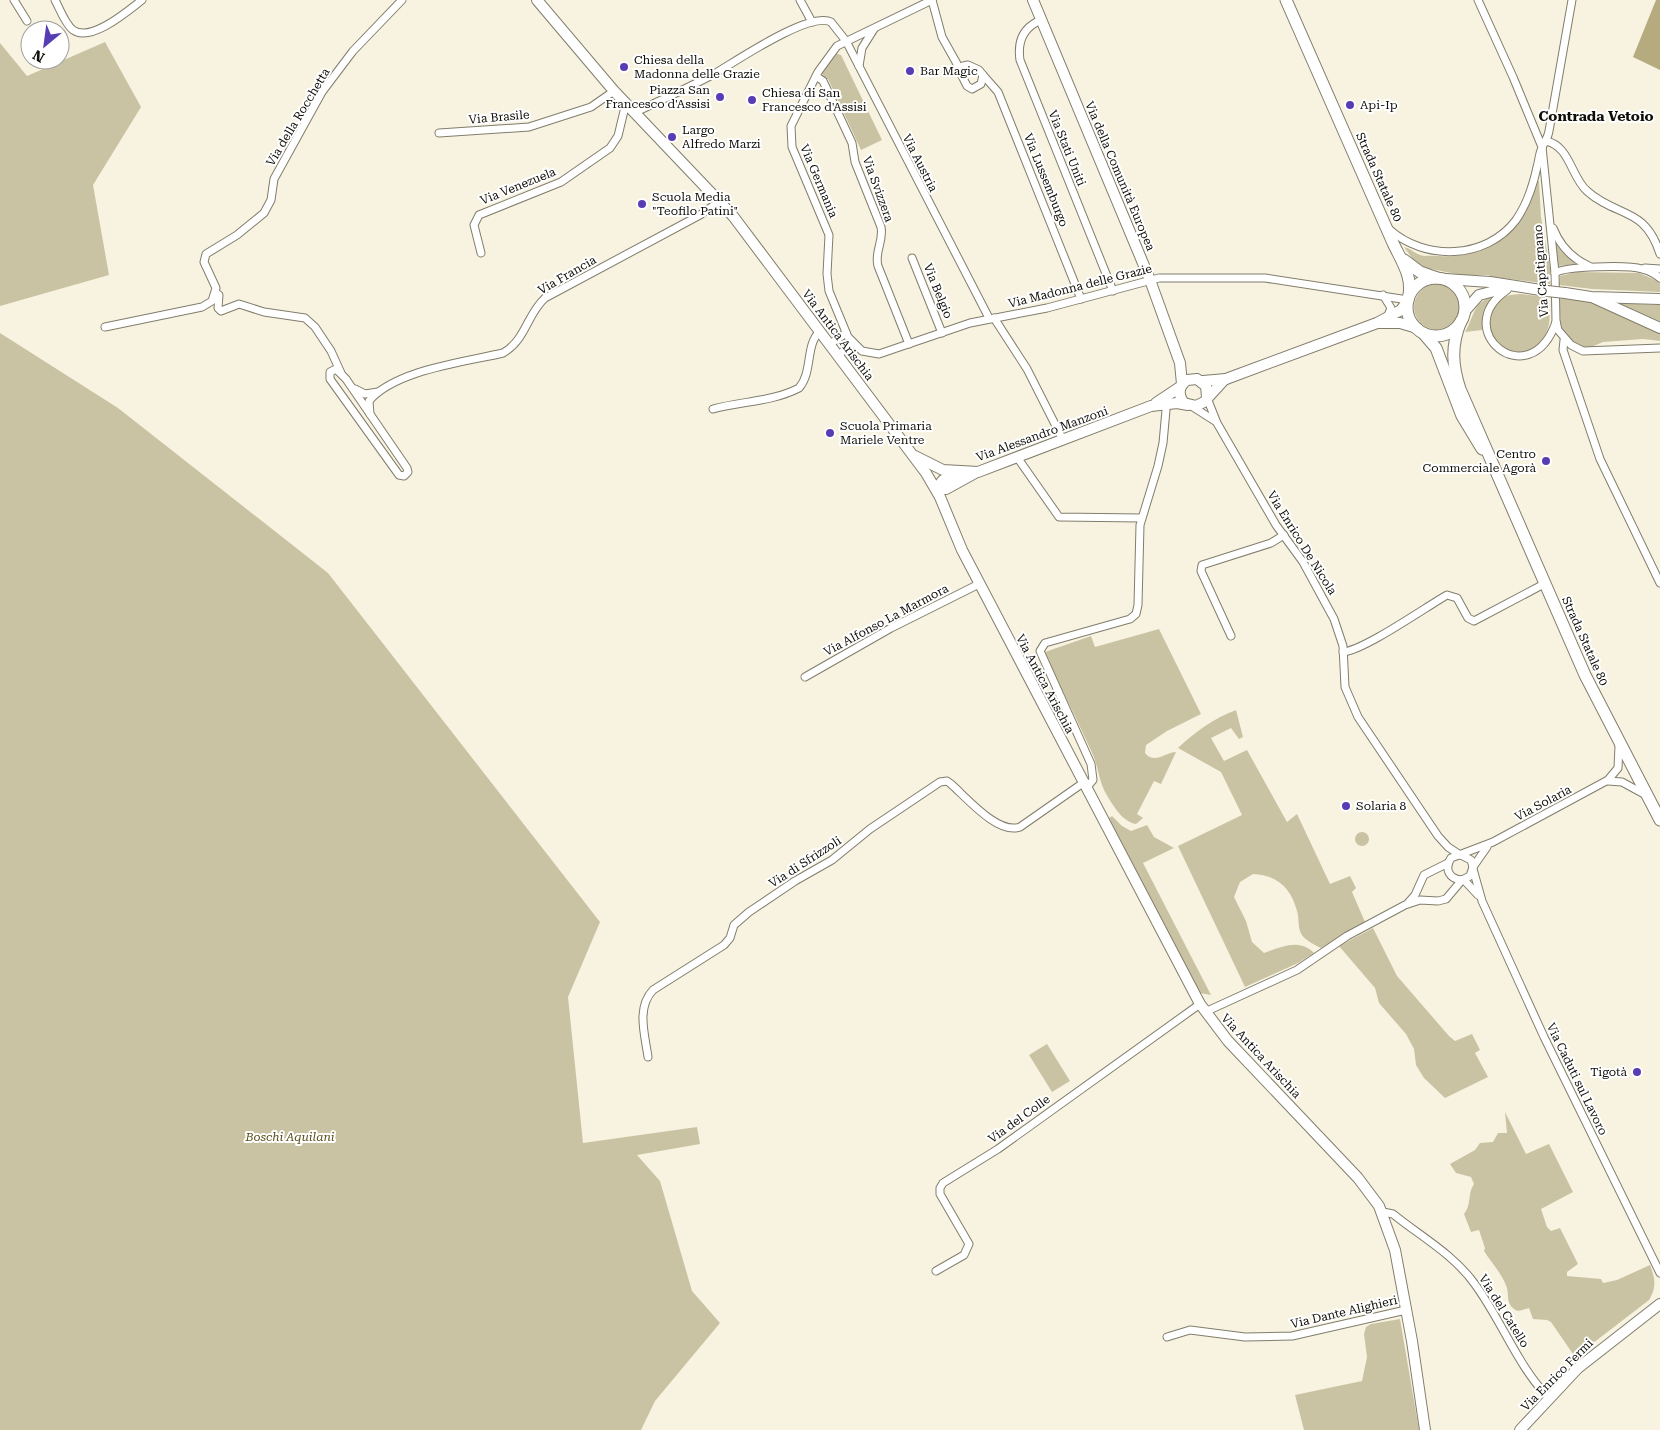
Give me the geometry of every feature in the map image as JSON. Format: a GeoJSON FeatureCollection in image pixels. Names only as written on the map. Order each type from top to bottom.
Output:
{"type":"FeatureCollection","features":[{"type":"Feature","properties":{"kind":"main road","name":"Via Antica Arischia"},"geometry":{"type":"LineString","coordinates":[[537,0],[614,91],[720,201],[830,344],[936,489],[979,584],[1084,786],[1203,1008],[1243,1058],[1358,1178],[1383,1212],[1396,1250],[1425,1430]]}},
{"type":"Feature","properties":{"kind":"main road","name":"Via della Comunità Europea"},"geometry":{"type":"LineString","coordinates":[[1033,0],[1150,280],[1180,363],[1181,386]]}},
{"type":"Feature","properties":{"kind":"main road","name":"Strada Statale 80"},"geometry":{"type":"LineString","coordinates":[[1286,0],[1409,278],[1408,300]]}},
{"type":"Feature","properties":{"kind":"main road","name":"Strada Statale 80"},"geometry":{"type":"LineString","coordinates":[[1399,255],[1417,270],[1441,279]]}},
{"type":"Feature","properties":{"kind":"main road"},"geometry":{"type":"LineString","coordinates":[[1441,279],[1454,284],[1461,292],[1463,316]]}},
{"type":"Feature","properties":{"kind":"main road"},"geometry":{"type":"LineString","coordinates":[[1190,406],[1181,398],[1181,386],[1187,380],[1226,378],[1377,323],[1403,309],[1414,289],[1420,283],[1441,279],[1490,282],[1591,297],[1660,299]]}},
{"type":"Feature","properties":{"kind":"main road"},"geometry":{"type":"LineString","coordinates":[[1377,323],[1396,323],[1417,328],[1428,334],[1440,335],[1452,331],[1476,297],[1483,293],[1517,287]]}},
{"type":"Feature","properties":{"kind":"main road"},"geometry":{"type":"LineString","coordinates":[[1591,297],[1660,328]]}},
{"type":"Feature","properties":{"kind":"main road"},"geometry":{"type":"LineString","coordinates":[[1408,300],[1408,314],[1417,328]]}},
{"type":"Feature","properties":{"kind":"main road","name":"Strada Statale 80"},"geometry":{"type":"LineString","coordinates":[[1463,316],[1454,342],[1454,369],[1494,470],[1585,675],[1660,820]]}},
{"type":"Feature","properties":{"kind":"main road","name":"Strada Statale 80"},"geometry":{"type":"LineString","coordinates":[[1417,328],[1436,348],[1462,416],[1494,470]]}},
{"type":"Feature","properties":{"kind":"main road","name":"Via della Comunità Europea"},"geometry":{"type":"LineString","coordinates":[[1180,363],[1200,380]]}},
{"type":"Feature","properties":{"kind":"main road"},"geometry":{"type":"LineString","coordinates":[[1164,402],[1190,406],[1201,405],[1226,378]]}},
{"type":"Feature","properties":{"kind":"main road"},"geometry":{"type":"LineString","coordinates":[[1200,380],[1208,389],[1207,397]]}},
{"type":"Feature","properties":{"kind":"main road","name":"Via Alessandro Manzoni"},"geometry":{"type":"LineString","coordinates":[[912,455],[934,467],[962,477],[1164,402],[1181,386]]}},
{"type":"Feature","properties":{"kind":"main road"},"geometry":{"type":"LineString","coordinates":[[936,489],[948,477],[962,477]]}},
{"type":"Feature","properties":{"kind":"main road"},"geometry":{"type":"LineString","coordinates":[[947,514],[948,498],[962,477]]}},
{"type":"Feature","properties":{"kind":"main road","name":"Via Enrico Fermi"},"geometry":{"type":"LineString","coordinates":[[1520,1430],[1549,1398],[1598,1351],[1658,1304]]}},
{"type":"Feature","properties":{"kind":"street"},"geometry":{"type":"LineString","coordinates":[[14,0],[26,20]]}},
{"type":"Feature","properties":{"kind":"street"},"geometry":{"type":"LineString","coordinates":[[55,0],[69,25],[73,30],[80,33],[103,28],[142,0]]}},
{"type":"Feature","properties":{"kind":"street","name":"Via della Rocchetta"},"geometry":{"type":"LineString","coordinates":[[216,293],[204,262],[206,254],[237,235],[264,213],[271,200],[274,179],[322,92],[353,51],[402,0]]}},
{"type":"Feature","properties":{"kind":"street"},"geometry":{"type":"LineString","coordinates":[[631,109],[714,74],[748,51],[812,22],[800,0]]}},
{"type":"Feature","properties":{"kind":"street"},"geometry":{"type":"LineString","coordinates":[[932,0],[942,37],[970,88],[981,84],[983,74]]}},
{"type":"Feature","properties":{"kind":"street","name":"Via Germania"},"geometry":{"type":"LineString","coordinates":[[853,344],[846,334],[828,286],[829,235],[790,140],[793,120],[816,76],[834,49],[876,26],[932,0]]}},
{"type":"Feature","properties":{"kind":"street"},"geometry":{"type":"LineString","coordinates":[[1385,225],[1404,240],[1428,250],[1447,252],[1473,248],[1490,242],[1510,227],[1527,202],[1544,144],[1478,0]]}},
{"type":"Feature","properties":{"kind":"street","name":"Via Capitignano"},"geometry":{"type":"LineString","coordinates":[[1572,0],[1544,144],[1545,178],[1555,273],[1556,322],[1564,340],[1563,350],[1600,459],[1660,583]]}},
{"type":"Feature","properties":{"kind":"street","name":"Via Stati Uniti"},"geometry":{"type":"LineString","coordinates":[[1041,20],[1032,24],[1024,32],[1020,60],[1113,291]]}},
{"type":"Feature","properties":{"kind":"street","name":"Via Austria"},"geometry":{"type":"LineString","coordinates":[[812,22],[828,21],[837,28],[846,41],[991,318],[1030,373],[1063,440]]}},
{"type":"Feature","properties":{"kind":"street"},"geometry":{"type":"LineString","coordinates":[[859,66],[862,48],[876,26]]}},
{"type":"Feature","properties":{"kind":"street","name":"Via Lussemburgo"},"geometry":{"type":"LineString","coordinates":[[955,59],[983,74],[998,92],[1081,299]]}},
{"type":"Feature","properties":{"kind":"street"},"geometry":{"type":"LineString","coordinates":[[961,71],[963,66],[968,65]]}},
{"type":"Feature","properties":{"kind":"street","name":"Via Svizzera"},"geometry":{"type":"LineString","coordinates":[[816,76],[823,81],[852,143],[855,162],[881,227],[882,234],[876,257],[878,266],[909,344]]}},
{"type":"Feature","properties":{"kind":"street","name":"Via Brasile"},"geometry":{"type":"LineString","coordinates":[[439,133],[529,127],[591,107],[614,91]]}},
{"type":"Feature","properties":{"kind":"street","name":"Via Venezuela"},"geometry":{"type":"LineString","coordinates":[[481,253],[474,226],[479,215],[561,182],[605,152],[618,136],[624,111],[631,109]]}},
{"type":"Feature","properties":{"kind":"street"},"geometry":{"type":"LineString","coordinates":[[1544,144],[1556,144],[1585,189],[1596,198],[1638,218],[1646,225],[1660,254]]}},
{"type":"Feature","properties":{"kind":"street"},"geometry":{"type":"LineString","coordinates":[[1534,179],[1540,174],[1545,178]]}},
{"type":"Feature","properties":{"kind":"street","name":"Via Francia"},"geometry":{"type":"LineString","coordinates":[[352,387],[365,394],[380,391],[418,374],[503,353],[516,344],[534,310],[546,298],[700,215],[720,201]]}},
{"type":"Feature","properties":{"kind":"street"},"geometry":{"type":"LineString","coordinates":[[1549,218],[1563,247],[1580,262],[1592,267]]}},
{"type":"Feature","properties":{"kind":"street","name":"Via Belgio"},"geometry":{"type":"LineString","coordinates":[[912,258],[942,333]]}},
{"type":"Feature","properties":{"kind":"street"},"geometry":{"type":"LineString","coordinates":[[1555,273],[1559,270],[1592,267],[1660,269]]}},
{"type":"Feature","properties":{"kind":"street"},"geometry":{"type":"LineString","coordinates":[[1641,268],[1660,278]]}},
{"type":"Feature","properties":{"kind":"street","name":"Via Madonna delle Grazie"},"geometry":{"type":"LineString","coordinates":[[853,344],[864,353],[872,354],[892,350],[991,318],[1031,312],[1150,280],[1167,278],[1265,278],[1408,300]]}},
{"type":"Feature","properties":{"kind":"street"},"geometry":{"type":"LineString","coordinates":[[1517,287],[1496,299],[1487,316],[1486,330],[1497,349],[1512,356],[1533,353],[1550,336],[1556,322]]}},
{"type":"Feature","properties":{"kind":"street"},"geometry":{"type":"LineString","coordinates":[[105,327],[202,307],[212,301],[216,293]]}},
{"type":"Feature","properties":{"kind":"street"},"geometry":{"type":"LineString","coordinates":[[216,293],[219,298],[218,308],[221,311],[239,304],[264,312],[305,318],[315,327],[331,351],[341,372],[407,468],[408,472],[404,476],[399,475],[330,379],[331,351]]}},
{"type":"Feature","properties":{"kind":"street"},"geometry":{"type":"LineString","coordinates":[[1382,295],[1391,308],[1387,318]]}},
{"type":"Feature","properties":{"kind":"street"},"geometry":{"type":"LineString","coordinates":[[713,409],[738,403],[768,400],[799,388],[808,372],[814,340],[820,331]]}},
{"type":"Feature","properties":{"kind":"street"},"geometry":{"type":"LineString","coordinates":[[830,344],[846,334]]}},
{"type":"Feature","properties":{"kind":"street"},"geometry":{"type":"LineString","coordinates":[[1564,340],[1577,349],[1591,352],[1660,348]]}},
{"type":"Feature","properties":{"kind":"street"},"geometry":{"type":"LineString","coordinates":[[838,355],[853,344]]}},
{"type":"Feature","properties":{"kind":"street"},"geometry":{"type":"LineString","coordinates":[[331,371],[336,369],[341,372]]}},
{"type":"Feature","properties":{"kind":"street"},"geometry":{"type":"LineString","coordinates":[[370,414],[369,401],[380,391]]}},
{"type":"Feature","properties":{"kind":"street","name":"Via Enrico De Nicola"},"geometry":{"type":"LineString","coordinates":[[1207,397],[1217,423],[1284,535],[1298,553],[1334,618],[1341,638],[1344,682],[1356,712],[1438,836],[1445,845],[1461,855]]}},
{"type":"Feature","properties":{"kind":"street"},"geometry":{"type":"LineString","coordinates":[[1084,786],[1093,780],[1091,764],[1040,651],[1045,643],[1134,617],[1138,605],[1141,518],[1158,466],[1163,443],[1164,402]]}},
{"type":"Feature","properties":{"kind":"street","name":"Via Enrico De Nicola"},"geometry":{"type":"LineString","coordinates":[[1190,406],[1206,413],[1217,423]]}},
{"type":"Feature","properties":{"kind":"street"},"geometry":{"type":"LineString","coordinates":[[1017,457],[1059,517],[1141,518]]}},
{"type":"Feature","properties":{"kind":"street"},"geometry":{"type":"LineString","coordinates":[[1231,636],[1201,572],[1202,565],[1274,542],[1284,535]]}},
{"type":"Feature","properties":{"kind":"street","name":"Via Alfonso La Marmora"},"geometry":{"type":"LineString","coordinates":[[805,677],[891,628],[979,584]]}},
{"type":"Feature","properties":{"kind":"street"},"geometry":{"type":"LineString","coordinates":[[1343,652],[1351,651],[1375,638],[1447,595],[1457,598],[1468,618],[1474,621],[1544,584]]}},
{"type":"Feature","properties":{"kind":"street","name":"Via Solaria"},"geometry":{"type":"LineString","coordinates":[[1461,855],[1493,842],[1614,776],[1620,757],[1618,742]]}},
{"type":"Feature","properties":{"kind":"street","name":"Via di Sfrizzoli"},"geometry":{"type":"LineString","coordinates":[[648,1057],[642,1011],[647,996],[653,990],[724,945],[730,938],[734,925],[749,912],[795,881],[832,860],[870,829],[940,782],[947,781],[996,824],[1009,829],[1020,827],[1084,786]]}},
{"type":"Feature","properties":{"kind":"street"},"geometry":{"type":"LineString","coordinates":[[1603,783],[1610,781],[1622,782],[1647,796]]}},
{"type":"Feature","properties":{"kind":"street","name":"Via Enrico De Nicola"},"geometry":{"type":"LineString","coordinates":[[1438,836],[1448,863]]}},
{"type":"Feature","properties":{"kind":"street","name":"Via Solaria"},"geometry":{"type":"LineString","coordinates":[[1473,868],[1480,855],[1493,842]]}},
{"type":"Feature","properties":{"kind":"street"},"geometry":{"type":"LineString","coordinates":[[1203,1008],[1290,974],[1414,898],[1419,883],[1426,873],[1448,863],[1453,857],[1461,855],[1471,860],[1473,868],[1470,876],[1463,880],[1446,899],[1438,902],[1427,900],[1405,904]]}},
{"type":"Feature","properties":{"kind":"street"},"geometry":{"type":"LineString","coordinates":[[1448,863],[1448,870],[1451,876],[1463,880]]}},
{"type":"Feature","properties":{"kind":"street","name":"Via Caduti sul Lavoro"},"geometry":{"type":"LineString","coordinates":[[1473,868],[1482,901],[1551,1053],[1659,1269]]}},
{"type":"Feature","properties":{"kind":"street","name":"Via Caduti sul Lavoro"},"geometry":{"type":"LineString","coordinates":[[1463,880],[1472,886],[1482,901]]}},
{"type":"Feature","properties":{"kind":"street"},"geometry":{"type":"LineString","coordinates":[[1419,883],[1427,900]]}},
{"type":"Feature","properties":{"kind":"street","name":"Via del Colle"},"geometry":{"type":"LineString","coordinates":[[936,1271],[964,1255],[969,1244],[940,1194],[941,1185],[992,1153],[1203,1008]]}},
{"type":"Feature","properties":{"kind":"street","name":"Via del Catello"},"geometry":{"type":"LineString","coordinates":[[1383,1212],[1393,1214],[1446,1254],[1465,1271],[1499,1318],[1532,1378],[1549,1398]]}},
{"type":"Feature","properties":{"kind":"street","name":"Via Dante Alighieri"},"geometry":{"type":"LineString","coordinates":[[1167,1337],[1190,1330],[1245,1337],[1292,1336],[1406,1310]]}},
{"type":"Feature","properties":{"kind":"green space"},"geometry":{"type":"Polygon","coordinates":[[[105,42],[141,107],[93,185],[109,275],[0,306],[0,43],[20,67],[20,70],[27,76],[41,70],[70,70],[70,57],[105,42]]]}},
{"type":"Feature","properties":{"kind":"green space"},"geometry":{"type":"Polygon","coordinates":[[[832,52],[841,55],[882,140],[861,150],[828,79],[825,79],[821,71],[832,52]]]}},
{"type":"Feature","properties":{"kind":"green space"},"geometry":{"type":"Polygon","coordinates":[[[1536,180],[1539,181],[1541,217],[1550,268],[1550,284],[1488,275],[1461,275],[1426,268],[1414,261],[1404,247],[1422,256],[1455,256],[1471,253],[1485,247],[1498,240],[1517,222],[1531,196],[1536,180]]]}},
{"type":"Feature","properties":{"kind":"green space"},"geometry":{"type":"Polygon","coordinates":[[[1554,241],[1561,251],[1576,264],[1558,266],[1554,241]]]}},
{"type":"Feature","properties":{"kind":"green space"},"geometry":{"type":"Polygon","coordinates":[[[1577,272],[1639,273],[1660,282],[1660,292],[1592,289],[1559,285],[1560,276],[1577,272]]]}},
{"type":"Feature","properties":{"kind":"green space"},"geometry":{"type":"Polygon","coordinates":[[[1437,284],[1450,288],[1456,294],[1460,307],[1456,320],[1450,326],[1437,330],[1424,326],[1418,320],[1414,307],[1418,294],[1424,288],[1437,284]]]}},
{"type":"Feature","properties":{"kind":"green space"},"geometry":{"type":"Polygon","coordinates":[[[1520,294],[1549,297],[1550,317],[1548,328],[1541,341],[1531,349],[1519,352],[1508,350],[1498,344],[1491,335],[1489,324],[1493,310],[1501,299],[1510,295],[1520,294]]]}},
{"type":"Feature","properties":{"kind":"green space"},"geometry":{"type":"Polygon","coordinates":[[[1492,297],[1483,313],[1482,330],[1465,332],[1477,306],[1492,297]]]}},
{"type":"Feature","properties":{"kind":"green space"},"geometry":{"type":"Polygon","coordinates":[[[1559,298],[1592,302],[1660,331],[1660,341],[1643,339],[1603,342],[1589,348],[1575,344],[1561,330],[1559,298]]]}},
{"type":"Feature","properties":{"kind":"green space"},"geometry":{"type":"Polygon","coordinates":[[[1613,303],[1660,305],[1660,324],[1613,303]]]}},
{"type":"Feature","properties":{"kind":"green space","name":"Boschi Aquilani"},"geometry":{"type":"Polygon","coordinates":[[[0,333],[118,408],[328,573],[600,922],[568,997],[583,1143],[697,1127],[700,1144],[637,1155],[660,1181],[692,1291],[720,1323],[655,1401],[641,1430],[0,1430],[0,333]]]}},
{"type":"Feature","properties":{"kind":"green space"},"geometry":{"type":"Polygon","coordinates":[[[1159,629],[1201,714],[1167,731],[1146,745],[1145,753],[1153,758],[1176,752],[1161,784],[1154,781],[1137,814],[1143,818],[1136,824],[1131,823],[1122,816],[1105,792],[1093,755],[1045,659],[1045,652],[1091,636],[1095,647],[1159,629]]]}},
{"type":"Feature","properties":{"kind":"green space"},"geometry":{"type":"Polygon","coordinates":[[[1236,710],[1243,737],[1239,739],[1231,728],[1211,738],[1224,761],[1247,750],[1287,822],[1297,814],[1330,884],[1350,876],[1356,888],[1352,892],[1365,922],[1321,948],[1308,941],[1301,934],[1298,913],[1287,889],[1276,880],[1253,874],[1240,882],[1234,897],[1246,921],[1252,942],[1264,953],[1283,946],[1296,945],[1308,948],[1314,953],[1298,963],[1245,987],[1178,846],[1242,815],[1221,772],[1178,748],[1205,726],[1236,710]]]}},
{"type":"Feature","properties":{"kind":"green space"},"geometry":{"type":"Polygon","coordinates":[[[1112,816],[1122,826],[1131,831],[1147,825],[1154,837],[1174,848],[1143,863],[1211,995],[1200,993],[1109,818],[1112,816]]]}},
{"type":"Feature","properties":{"kind":"green space"},"geometry":{"type":"Polygon","coordinates":[[[1362,832],[1367,834],[1369,839],[1367,844],[1362,846],[1357,844],[1355,839],[1357,834],[1362,832]]]}},
{"type":"Feature","properties":{"kind":"green space"},"geometry":{"type":"Polygon","coordinates":[[[1373,928],[1397,976],[1449,1036],[1455,1041],[1472,1034],[1480,1050],[1475,1053],[1488,1077],[1445,1098],[1424,1078],[1416,1065],[1414,1049],[1406,1034],[1379,1003],[1375,988],[1339,946],[1373,928]]]}},
{"type":"Feature","properties":{"kind":"green space"},"geometry":{"type":"Polygon","coordinates":[[[1047,1044],[1070,1081],[1052,1092],[1029,1055],[1047,1044]]]}},
{"type":"Feature","properties":{"kind":"green space"},"geometry":{"type":"Polygon","coordinates":[[[1505,1112],[1526,1154],[1549,1144],[1573,1192],[1541,1209],[1547,1227],[1551,1231],[1560,1228],[1578,1264],[1567,1272],[1567,1276],[1601,1279],[1603,1283],[1617,1280],[1650,1265],[1653,1274],[1654,1287],[1649,1300],[1575,1357],[1551,1322],[1533,1319],[1529,1308],[1517,1311],[1511,1307],[1505,1283],[1484,1251],[1485,1248],[1479,1230],[1471,1232],[1464,1214],[1474,1184],[1471,1177],[1456,1173],[1450,1164],[1475,1150],[1480,1143],[1493,1142],[1498,1133],[1507,1133],[1505,1112]]]}},
{"type":"Feature","properties":{"kind":"green space"},"geometry":{"type":"Polygon","coordinates":[[[1400,1319],[1419,1430],[1304,1430],[1295,1395],[1362,1381],[1367,1357],[1364,1334],[1366,1327],[1371,1324],[1400,1319]]]}},
{"type":"Feature","properties":{"kind":"shaded area"},"geometry":{"type":"Polygon","coordinates":[[[1656,0],[1660,0],[1660,70],[1633,57],[1656,0]]]}},
{"type":"Feature","properties":{"kind":"place","name":"Chiesa della Madonna delle Grazie"},"geometry":{"type":"Point","coordinates":[624,67]}},
{"type":"Feature","properties":{"kind":"place","name":"Bar Magic"},"geometry":{"type":"Point","coordinates":[910,71]}},
{"type":"Feature","properties":{"kind":"place","name":"Piazza San Francesco d'Assisi"},"geometry":{"type":"Point","coordinates":[720,97]}},
{"type":"Feature","properties":{"kind":"place","name":"Chiesa di San Francesco d'Assisi"},"geometry":{"type":"Point","coordinates":[752,100]}},
{"type":"Feature","properties":{"kind":"place","name":"Api-Ip"},"geometry":{"type":"Point","coordinates":[1350,105]}},
{"type":"Feature","properties":{"kind":"place","name":"Largo Alfredo Marzi"},"geometry":{"type":"Point","coordinates":[672,137]}},
{"type":"Feature","properties":{"kind":"place","name":"Scuola Media \"Teofilo Patini\""},"geometry":{"type":"Point","coordinates":[642,204]}},
{"type":"Feature","properties":{"kind":"place","name":"Scuola Primaria Mariele Ventre"},"geometry":{"type":"Point","coordinates":[830,433]}},
{"type":"Feature","properties":{"kind":"place","name":"Centro Commerciale Agorà"},"geometry":{"type":"Point","coordinates":[1546,461]}},
{"type":"Feature","properties":{"kind":"place","name":"Solaria 8"},"geometry":{"type":"Point","coordinates":[1346,806]}},
{"type":"Feature","properties":{"kind":"place","name":"Tigotà"},"geometry":{"type":"Point","coordinates":[1637,1072]}},
{"type":"Feature","properties":{"kind":"district","name":"Contrada Vetoio"},"geometry":{"type":"Point","coordinates":[1596,116]}}]}
